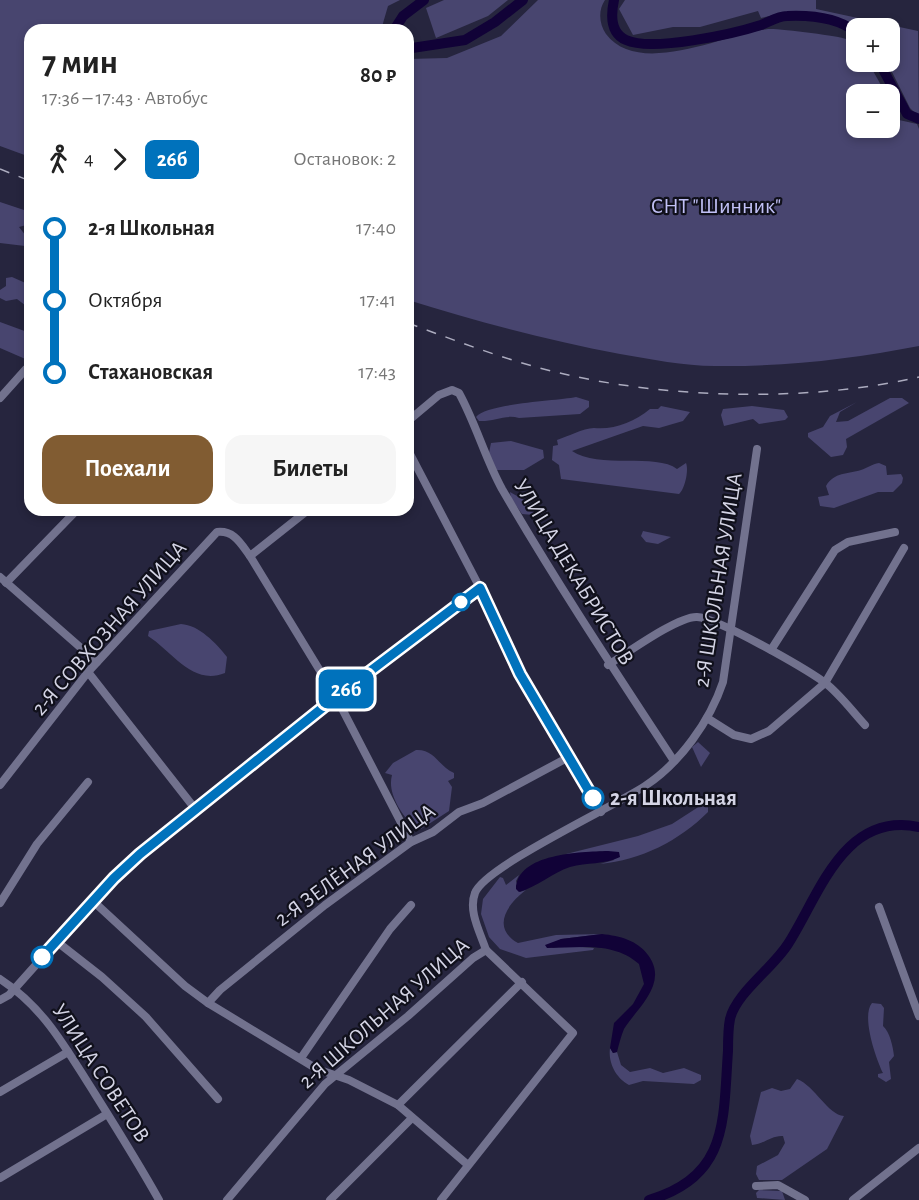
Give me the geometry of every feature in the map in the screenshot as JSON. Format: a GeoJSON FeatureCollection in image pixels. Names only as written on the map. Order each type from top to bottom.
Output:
{"type":"FeatureCollection","features":[{"type":"Feature","properties":{"kind":"street"},"geometry":{"type":"LineString","coordinates":[[0,398],[24,371]]}},
{"type":"Feature","properties":{"kind":"street","name":"УЛИЦА ДЕКАБРИСТОВ"},"geometry":{"type":"LineString","coordinates":[[414,416],[439,395],[452,390],[459,393],[485,458],[502,489],[609,665],[674,761]]}},
{"type":"Feature","properties":{"kind":"street","name":"2-Я ШКОЛЬНАЯ УЛИЦА"},"geometry":{"type":"LineString","coordinates":[[227,1200],[334,1076],[408,1016],[472,958],[486,950],[472,907],[478,887],[500,868],[646,786],[674,761],[706,718],[714,706],[723,682],[757,449]]}},
{"type":"Feature","properties":{"kind":"street"},"geometry":{"type":"LineString","coordinates":[[414,462],[480,588],[520,674],[567,758],[601,812]]}},
{"type":"Feature","properties":{"kind":"street"},"geometry":{"type":"LineString","coordinates":[[71,516],[3,580],[97,662]]}},
{"type":"Feature","properties":{"kind":"street"},"geometry":{"type":"LineString","coordinates":[[300,516],[250,556],[336,697],[411,842]]}},
{"type":"Feature","properties":{"kind":"street","name":"2-Я СОВХОЗНАЯ УЛИЦА"},"geometry":{"type":"LineString","coordinates":[[0,785],[88,672],[217,532],[225,531],[236,537],[250,556]]}},
{"type":"Feature","properties":{"kind":"street"},"geometry":{"type":"LineString","coordinates":[[771,650],[835,550],[848,542],[895,532]]}},
{"type":"Feature","properties":{"kind":"street"},"geometry":{"type":"LineString","coordinates":[[706,718],[734,735],[751,739],[769,731],[825,683],[904,548]]}},
{"type":"Feature","properties":{"kind":"street"},"geometry":{"type":"LineString","coordinates":[[0,1000],[15,988],[93,901],[140,854],[336,697],[480,588]]}},
{"type":"Feature","properties":{"kind":"street"},"geometry":{"type":"LineString","coordinates":[[609,665],[681,622],[696,617],[771,650],[825,683],[865,725]]}},
{"type":"Feature","properties":{"kind":"street"},"geometry":{"type":"LineString","coordinates":[[88,672],[196,810]]}},
{"type":"Feature","properties":{"kind":"street","name":"2-Я ЗЕЛЁНАЯ УЛИЦА"},"geometry":{"type":"LineString","coordinates":[[208,1003],[238,975],[325,905],[411,842],[433,832],[459,812],[483,803],[567,758]]}},
{"type":"Feature","properties":{"kind":"street"},"geometry":{"type":"LineString","coordinates":[[0,903],[37,844],[88,782]]}},
{"type":"Feature","properties":{"kind":"street"},"geometry":{"type":"LineString","coordinates":[[93,901],[185,986],[208,1003],[334,1076],[349,1080],[398,1105],[468,1165]]}},
{"type":"Feature","properties":{"kind":"street"},"geometry":{"type":"LineString","coordinates":[[301,1058],[390,929],[411,905]]}},
{"type":"Feature","properties":{"kind":"street"},"geometry":{"type":"LineString","coordinates":[[879,907],[899,968],[919,1016]]}},
{"type":"Feature","properties":{"kind":"street"},"geometry":{"type":"LineString","coordinates":[[56,941],[102,977],[146,1017],[218,1099]]}},
{"type":"Feature","properties":{"kind":"street"},"geometry":{"type":"LineString","coordinates":[[441,1200],[573,1033],[486,950]]}},
{"type":"Feature","properties":{"kind":"street","name":"УЛИЦА СОВЕТОВ"},"geometry":{"type":"LineString","coordinates":[[0,978],[15,988],[41,1012],[159,1200]]}},
{"type":"Feature","properties":{"kind":"street"},"geometry":{"type":"LineString","coordinates":[[398,1105],[522,982]]}},
{"type":"Feature","properties":{"kind":"street"},"geometry":{"type":"LineString","coordinates":[[0,1092],[68,1052]]}},
{"type":"Feature","properties":{"kind":"street"},"geometry":{"type":"LineString","coordinates":[[0,1178],[107,1114]]}},
{"type":"Feature","properties":{"kind":"street"},"geometry":{"type":"LineString","coordinates":[[330,1200],[412,1118]]}},
{"type":"Feature","properties":{"kind":"street"},"geometry":{"type":"LineString","coordinates":[[853,1200],[919,1148]]}},
{"type":"Feature","properties":{"kind":"street"},"geometry":{"type":"LineString","coordinates":[[756,1186],[778,1185],[805,1200]]}},
{"type":"Feature","properties":{"kind":"green space"},"geometry":{"type":"Polygon","coordinates":[[[0,0],[400,0],[388,6],[383,24],[24,24],[24,155],[0,146],[0,0]]]}},
{"type":"Feature","properties":{"kind":"green space"},"geometry":{"type":"Polygon","coordinates":[[[444,0],[508,0],[488,16],[436,38],[426,8],[444,0]]]}},
{"type":"Feature","properties":{"kind":"green space","name":"СНТ \"Шинник\""},"geometry":{"type":"Polygon","coordinates":[[[538,0],[605,0],[600,17],[606,34],[621,47],[639,52],[660,53],[683,50],[768,29],[846,39],[846,72],[874,72],[880,84],[846,84],[846,138],[900,138],[900,120],[917,124],[919,129],[919,346],[869,355],[792,364],[691,365],[566,343],[414,302],[414,59],[447,58],[501,36],[538,0]]]}},
{"type":"Feature","properties":{"kind":"green space"},"geometry":{"type":"Polygon","coordinates":[[[625,0],[816,0],[816,9],[858,18],[846,18],[846,22],[778,14],[761,18],[758,11],[700,27],[673,27],[633,35],[619,9],[625,0]]]}},
{"type":"Feature","properties":{"kind":"green space"},"geometry":{"type":"Polygon","coordinates":[[[900,27],[918,31],[919,117],[910,108],[892,72],[900,72],[900,27]]]}},
{"type":"Feature","properties":{"kind":"green space"},"geometry":{"type":"Polygon","coordinates":[[[0,202],[24,210],[24,226],[19,227],[24,233],[24,246],[0,243],[0,202]]]}},
{"type":"Feature","properties":{"kind":"green space"},"geometry":{"type":"Polygon","coordinates":[[[12,277],[24,282],[24,304],[17,299],[6,301],[0,298],[0,290],[6,286],[6,278],[12,277]]]}},
{"type":"Feature","properties":{"kind":"green space"},"geometry":{"type":"Polygon","coordinates":[[[0,322],[24,331],[24,358],[0,348],[0,322]]]}},
{"type":"Feature","properties":{"kind":"green space"},"geometry":{"type":"Polygon","coordinates":[[[576,397],[589,401],[589,407],[580,414],[509,417],[484,421],[479,421],[476,417],[483,412],[507,406],[576,397]]]}},
{"type":"Feature","properties":{"kind":"green space"},"geometry":{"type":"Polygon","coordinates":[[[890,398],[902,398],[909,403],[846,439],[847,447],[843,455],[831,457],[808,437],[808,433],[823,427],[830,416],[857,402],[840,412],[836,422],[848,421],[890,398]]]}},
{"type":"Feature","properties":{"kind":"green space"},"geometry":{"type":"Polygon","coordinates":[[[661,406],[690,412],[683,421],[659,428],[643,426],[572,451],[597,459],[656,462],[668,464],[677,469],[686,463],[686,479],[679,494],[561,479],[559,465],[552,460],[553,446],[558,445],[557,440],[585,429],[609,428],[624,424],[650,409],[658,409],[661,406]]]}},
{"type":"Feature","properties":{"kind":"green space"},"geometry":{"type":"Polygon","coordinates":[[[752,406],[784,410],[788,417],[785,420],[759,424],[753,419],[724,426],[721,415],[723,409],[752,406]]]}},
{"type":"Feature","properties":{"kind":"green space"},"geometry":{"type":"Polygon","coordinates":[[[511,441],[543,450],[544,458],[524,470],[495,470],[489,453],[491,443],[511,441]]]}},
{"type":"Feature","properties":{"kind":"green space"},"geometry":{"type":"Polygon","coordinates":[[[879,463],[886,466],[887,475],[901,474],[903,478],[902,483],[893,492],[878,492],[834,508],[820,506],[818,497],[829,495],[826,486],[833,478],[879,463]]]}},
{"type":"Feature","properties":{"kind":"green space"},"geometry":{"type":"Polygon","coordinates":[[[510,492],[548,511],[546,516],[522,514],[511,498],[510,492]]]}},
{"type":"Feature","properties":{"kind":"green space"},"geometry":{"type":"Polygon","coordinates":[[[643,531],[671,537],[658,544],[646,542],[641,536],[643,531]]]}},
{"type":"Feature","properties":{"kind":"green space"},"geometry":{"type":"Polygon","coordinates":[[[181,624],[201,631],[218,646],[227,657],[225,673],[213,676],[193,671],[148,636],[149,631],[181,624]]]}},
{"type":"Feature","properties":{"kind":"green space"},"geometry":{"type":"Polygon","coordinates":[[[698,742],[710,753],[701,767],[692,747],[698,742]]]}},
{"type":"Feature","properties":{"kind":"green space"},"geometry":{"type":"Polygon","coordinates":[[[416,750],[428,752],[454,773],[454,778],[448,781],[452,787],[449,811],[421,829],[414,827],[400,810],[393,796],[392,775],[385,773],[393,763],[416,750]]]}},
{"type":"Feature","properties":{"kind":"green space"},"geometry":{"type":"Polygon","coordinates":[[[703,804],[708,807],[708,812],[697,822],[672,840],[645,853],[600,864],[614,860],[608,851],[566,854],[638,836],[672,824],[703,804]]]}},
{"type":"Feature","properties":{"kind":"green space"},"geometry":{"type":"Polygon","coordinates":[[[519,875],[516,881],[520,892],[526,890],[513,902],[505,916],[505,930],[510,937],[518,943],[556,935],[602,934],[561,939],[552,948],[565,946],[594,948],[593,950],[526,958],[500,949],[489,937],[481,914],[483,899],[500,877],[506,885],[519,875]]]}},
{"type":"Feature","properties":{"kind":"green space"},"geometry":{"type":"Polygon","coordinates":[[[872,1003],[881,1004],[884,1008],[883,1026],[893,1048],[894,1056],[889,1062],[891,1079],[886,1082],[878,1077],[878,1074],[883,1073],[869,1027],[869,1009],[872,1003]]]}},
{"type":"Feature","properties":{"kind":"green space"},"geometry":{"type":"Polygon","coordinates":[[[610,1048],[613,1053],[617,1052],[621,1065],[630,1072],[650,1068],[663,1073],[684,1068],[701,1075],[701,1080],[694,1084],[643,1081],[629,1085],[614,1070],[610,1059],[610,1048]]]}},
{"type":"Feature","properties":{"kind":"green space"},"geometry":{"type":"Polygon","coordinates":[[[797,1079],[810,1088],[832,1111],[844,1116],[827,1149],[782,1180],[759,1180],[756,1174],[757,1166],[778,1155],[785,1143],[783,1136],[779,1136],[752,1145],[750,1136],[761,1092],[772,1088],[781,1091],[790,1089],[797,1079]]]}},
{"type":"Feature","properties":{"kind":"green space"},"geometry":{"type":"Polygon","coordinates":[[[759,1190],[782,1191],[785,1200],[757,1198],[756,1193],[759,1190]]]}},
{"type":"Feature","properties":{"kind":"shaded area"},"geometry":{"type":"Polygon","coordinates":[[[619,852],[620,857],[570,867],[526,890],[519,892],[516,889],[519,877],[538,861],[567,854],[619,852]]]}},
{"type":"Feature","properties":{"kind":"shaded area"},"geometry":{"type":"Polygon","coordinates":[[[602,934],[622,938],[639,946],[654,965],[655,975],[649,994],[624,1029],[617,1052],[613,1053],[610,1048],[614,1023],[633,1004],[644,984],[639,964],[629,957],[607,949],[547,948],[545,945],[561,939],[602,934]]]}},
{"type":"Feature","properties":{"kind":"waterway"},"geometry":{"type":"LineString","coordinates":[[398,24],[403,16],[424,0]]}},
{"type":"Feature","properties":{"kind":"waterway"},"geometry":{"type":"LineString","coordinates":[[414,48],[465,40],[495,22],[523,0]]}},
{"type":"Feature","properties":{"kind":"waterway"},"geometry":{"type":"LineString","coordinates":[[614,0],[612,11],[614,28],[621,37],[638,43],[673,43],[713,37],[748,29],[787,16],[823,18],[846,26]]}},
{"type":"Feature","properties":{"kind":"waterway"},"geometry":{"type":"LineString","coordinates":[[884,72],[907,114],[919,119]]}},
{"type":"Feature","properties":{"kind":"waterway"},"geometry":{"type":"LineString","coordinates":[[649,1200],[675,1190],[694,1177],[708,1161],[717,1143],[722,1122],[729,1027],[734,1009],[747,990],[788,944],[837,862],[852,844],[871,832],[893,825],[919,827]]}},
{"type":"Feature","properties":{"kind":"railway"},"geometry":{"type":"LineString","coordinates":[[0,169],[24,179]]}},
{"type":"Feature","properties":{"kind":"railway"},"geometry":{"type":"LineString","coordinates":[[414,325],[524,364],[564,374],[650,389],[695,393],[788,394],[833,391],[919,377]]}},
{"type":"Feature","properties":{"kind":"bus line","name":"26б"},"geometry":{"type":"LineString","coordinates":[[42,957],[114,878],[140,854],[336,697],[480,588],[520,674],[567,758],[593,798]]}},
{"type":"Feature","properties":{"kind":"place","name":"2-я Школьная"},"geometry":{"type":"Point","coordinates":[593,798]}}]}
